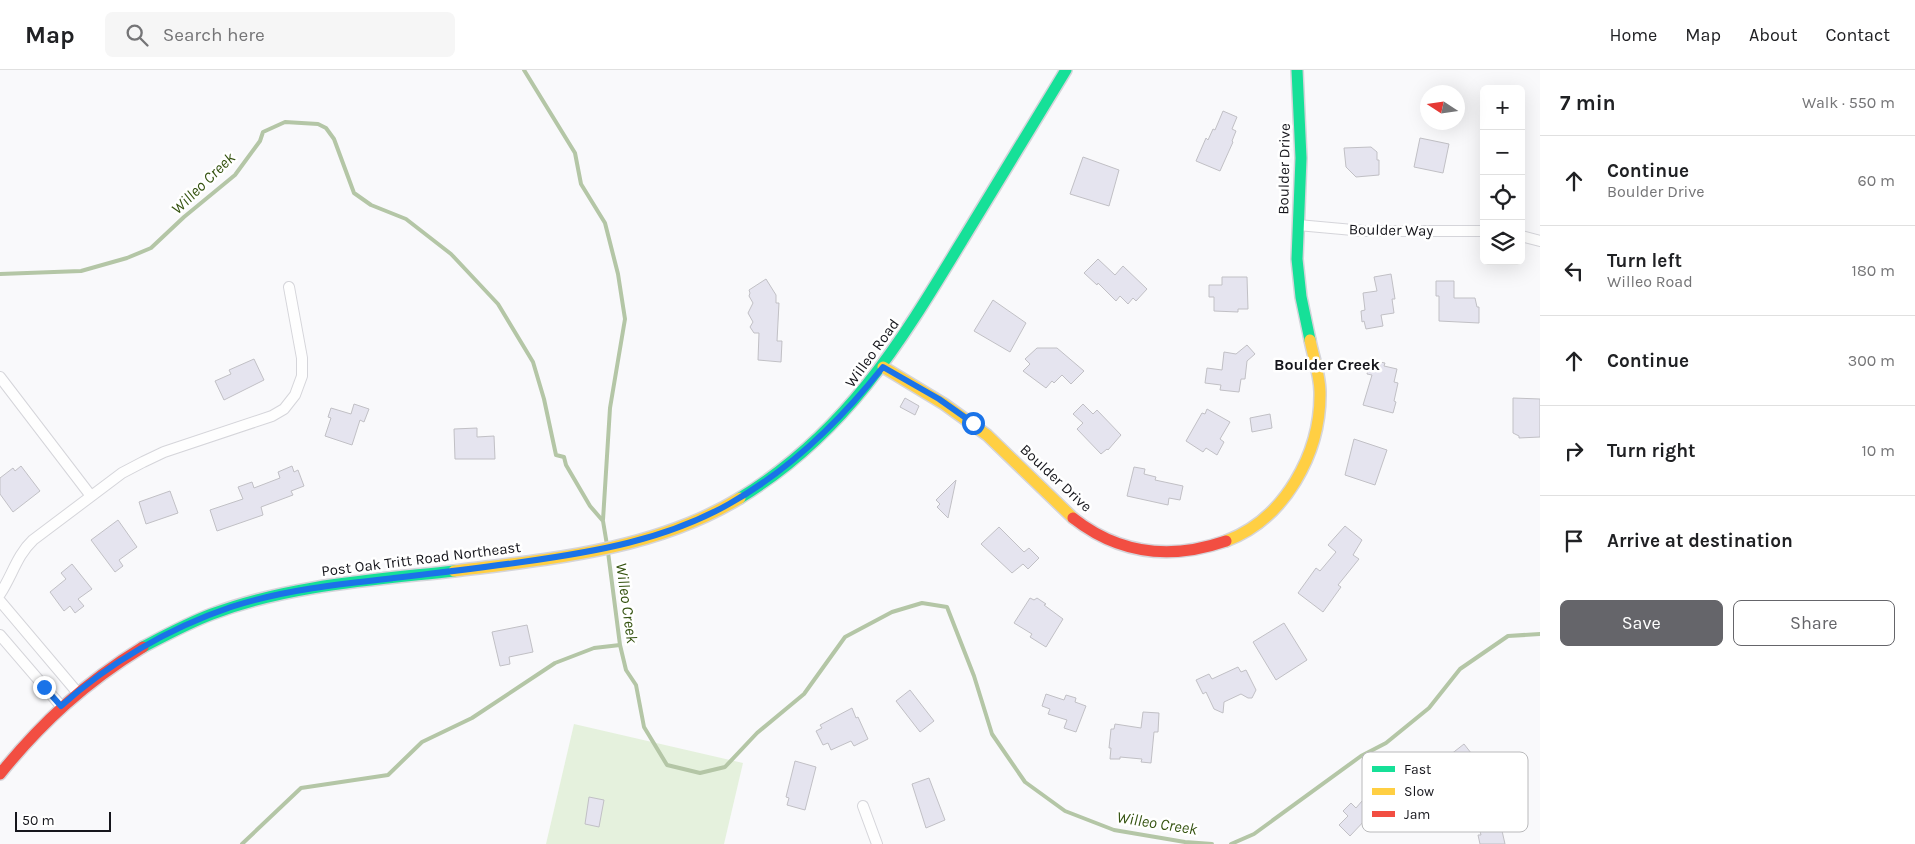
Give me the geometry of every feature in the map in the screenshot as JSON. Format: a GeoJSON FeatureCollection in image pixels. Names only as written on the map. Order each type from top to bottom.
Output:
{"type":"FeatureCollection","features":[{"type":"Feature","properties":{"kind":"street","name":"Willeo Road"},"geometry":{"type":"LineString","coordinates":[[606,549],[674,529],[729,504],[765,482],[799,456],[831,427],[860,396],[883,367],[910,327],[1066,70]]}},
{"type":"Feature","properties":{"kind":"street","name":"Boulder Drive"},"geometry":{"type":"LineString","coordinates":[[883,367],[939,399],[973,423],[1003,449],[1067,514],[1097,535],[1126,547],[1157,552],[1189,551],[1217,544],[1237,536],[1252,527],[1280,503],[1302,473],[1315,438],[1319,414],[1320,390],[1299,284],[1297,257],[1301,144],[1297,70]]}},
{"type":"Feature","properties":{"kind":"street","name":"Boulder Way"},"geometry":{"type":"LineString","coordinates":[[1298,225],[1364,231],[1480,231]]}},
{"type":"Feature","properties":{"kind":"street"},"geometry":{"type":"LineString","coordinates":[[1525,237],[1540,241]]}},
{"type":"Feature","properties":{"kind":"street"},"geometry":{"type":"LineString","coordinates":[[0,594],[25,548],[122,473],[164,452],[257,421],[284,409],[296,395],[302,376],[302,358],[289,287]]}},
{"type":"Feature","properties":{"kind":"street"},"geometry":{"type":"LineString","coordinates":[[0,377],[91,496]]}},
{"type":"Feature","properties":{"kind":"street","name":"Post Oak Tritt Road Northeast"},"geometry":{"type":"LineString","coordinates":[[0,774],[61,706],[77,692],[125,659],[176,630],[211,614],[251,601],[327,586],[606,549]]}},
{"type":"Feature","properties":{"kind":"street"},"geometry":{"type":"LineString","coordinates":[[0,601],[77,692]]}},
{"type":"Feature","properties":{"kind":"street"},"geometry":{"type":"LineString","coordinates":[[0,635],[61,706]]}},
{"type":"Feature","properties":{"kind":"street"},"geometry":{"type":"LineString","coordinates":[[863,806],[877,844]]}},
{"type":"Feature","properties":{"kind":"green space"},"geometry":{"type":"Polygon","coordinates":[[[574,724],[743,763],[724,844],[546,844],[574,724]]]}},
{"type":"Feature","properties":{"kind":"building"},"geometry":{"type":"Polygon","coordinates":[[[1223,111],[1237,117],[1232,129],[1236,131],[1233,142],[1220,171],[1196,161],[1206,138],[1208,140],[1213,129],[1215,130],[1223,111]]]}},
{"type":"Feature","properties":{"kind":"building"},"geometry":{"type":"Polygon","coordinates":[[[1420,138],[1449,144],[1443,173],[1414,167],[1420,138]]]}},
{"type":"Feature","properties":{"kind":"building"},"geometry":{"type":"Polygon","coordinates":[[[1371,147],[1377,152],[1379,175],[1356,177],[1346,167],[1344,148],[1371,147]]]}},
{"type":"Feature","properties":{"kind":"building"},"geometry":{"type":"Polygon","coordinates":[[[1083,157],[1119,170],[1109,206],[1070,194],[1083,157]]]}},
{"type":"Feature","properties":{"kind":"building"},"geometry":{"type":"Polygon","coordinates":[[[1098,259],[1115,275],[1123,266],[1147,289],[1136,301],[1133,298],[1128,304],[1120,296],[1116,301],[1098,283],[1097,285],[1084,273],[1098,259]]]}},
{"type":"Feature","properties":{"kind":"building"},"geometry":{"type":"Polygon","coordinates":[[[1391,274],[1395,299],[1392,299],[1394,313],[1381,315],[1383,326],[1366,329],[1364,321],[1362,322],[1361,311],[1365,310],[1363,293],[1377,291],[1374,277],[1391,274]]]}},
{"type":"Feature","properties":{"kind":"building"},"geometry":{"type":"Polygon","coordinates":[[[1222,277],[1247,277],[1248,309],[1238,309],[1238,312],[1214,311],[1214,297],[1209,297],[1209,285],[1222,285],[1222,277]]]}},
{"type":"Feature","properties":{"kind":"building"},"geometry":{"type":"Polygon","coordinates":[[[766,279],[776,295],[776,303],[779,303],[777,341],[782,341],[781,362],[758,360],[759,333],[754,333],[750,327],[753,322],[748,313],[753,303],[749,296],[749,290],[766,279]]]}},
{"type":"Feature","properties":{"kind":"building"},"geometry":{"type":"Polygon","coordinates":[[[1436,281],[1454,281],[1454,298],[1475,298],[1477,307],[1479,307],[1479,323],[1439,321],[1439,296],[1436,296],[1436,281]]]}},
{"type":"Feature","properties":{"kind":"building"},"geometry":{"type":"Polygon","coordinates":[[[993,300],[1026,323],[1010,352],[974,331],[993,300]]]}},
{"type":"Feature","properties":{"kind":"building"},"geometry":{"type":"Polygon","coordinates":[[[1247,345],[1255,354],[1247,361],[1245,379],[1241,379],[1239,392],[1220,390],[1221,385],[1205,383],[1207,368],[1222,370],[1224,352],[1236,354],[1247,345]]]}},
{"type":"Feature","properties":{"kind":"building"},"geometry":{"type":"Polygon","coordinates":[[[1037,348],[1057,348],[1084,371],[1071,384],[1062,375],[1054,383],[1052,381],[1046,388],[1023,371],[1030,364],[1025,359],[1037,348]]]}},
{"type":"Feature","properties":{"kind":"building"},"geometry":{"type":"Polygon","coordinates":[[[254,359],[264,380],[224,400],[215,381],[231,374],[229,370],[254,359]]]}},
{"type":"Feature","properties":{"kind":"building"},"geometry":{"type":"Polygon","coordinates":[[[1370,360],[1385,363],[1384,366],[1397,369],[1394,382],[1398,383],[1393,413],[1363,405],[1372,375],[1367,374],[1370,360]]]}},
{"type":"Feature","properties":{"kind":"building"},"geometry":{"type":"Polygon","coordinates":[[[905,398],[919,406],[915,415],[900,407],[905,398]]]}},
{"type":"Feature","properties":{"kind":"building"},"geometry":{"type":"Polygon","coordinates":[[[1513,398],[1540,399],[1540,437],[1519,438],[1519,436],[1513,433],[1513,398]]]}},
{"type":"Feature","properties":{"kind":"building"},"geometry":{"type":"Polygon","coordinates":[[[354,404],[369,409],[364,422],[360,420],[352,445],[325,436],[331,418],[328,417],[331,408],[351,414],[354,404]]]}},
{"type":"Feature","properties":{"kind":"building"},"geometry":{"type":"Polygon","coordinates":[[[1083,404],[1093,414],[1097,410],[1121,435],[1108,450],[1101,454],[1077,429],[1083,423],[1073,414],[1083,404]]]}},
{"type":"Feature","properties":{"kind":"building"},"geometry":{"type":"Polygon","coordinates":[[[1207,409],[1230,422],[1220,439],[1224,442],[1217,455],[1206,448],[1203,452],[1186,441],[1202,413],[1205,414],[1207,409]]]}},
{"type":"Feature","properties":{"kind":"building"},"geometry":{"type":"Polygon","coordinates":[[[1270,414],[1272,428],[1252,432],[1250,418],[1270,414]]]}},
{"type":"Feature","properties":{"kind":"building"},"geometry":{"type":"Polygon","coordinates":[[[477,428],[477,437],[494,436],[495,459],[455,459],[454,429],[477,428]]]}},
{"type":"Feature","properties":{"kind":"building"},"geometry":{"type":"Polygon","coordinates":[[[1354,439],[1387,450],[1375,485],[1345,475],[1354,439]]]}},
{"type":"Feature","properties":{"kind":"building"},"geometry":{"type":"Polygon","coordinates":[[[21,466],[40,491],[13,512],[0,494],[0,478],[13,468],[15,471],[21,466]]]}},
{"type":"Feature","properties":{"kind":"building"},"geometry":{"type":"Polygon","coordinates":[[[292,466],[294,472],[298,470],[304,486],[291,491],[293,495],[261,507],[263,515],[217,531],[210,510],[243,499],[238,487],[252,482],[254,488],[280,478],[278,472],[292,466]]]}},
{"type":"Feature","properties":{"kind":"building"},"geometry":{"type":"Polygon","coordinates":[[[1134,467],[1145,469],[1144,474],[1156,477],[1155,480],[1183,486],[1180,500],[1169,498],[1168,505],[1127,496],[1134,467]]]}},
{"type":"Feature","properties":{"kind":"building"},"geometry":{"type":"Polygon","coordinates":[[[956,480],[948,518],[937,507],[940,504],[936,500],[956,480]]]}},
{"type":"Feature","properties":{"kind":"building"},"geometry":{"type":"Polygon","coordinates":[[[170,491],[178,513],[146,524],[139,502],[170,491]]]}},
{"type":"Feature","properties":{"kind":"building"},"geometry":{"type":"Polygon","coordinates":[[[118,520],[137,547],[119,560],[123,566],[115,572],[91,540],[118,520]]]}},
{"type":"Feature","properties":{"kind":"building"},"geometry":{"type":"Polygon","coordinates":[[[1345,526],[1362,540],[1353,555],[1359,559],[1338,585],[1341,587],[1323,612],[1298,593],[1316,568],[1320,571],[1336,552],[1328,545],[1345,526]]]}},
{"type":"Feature","properties":{"kind":"building"},"geometry":{"type":"Polygon","coordinates":[[[999,527],[1024,552],[1029,548],[1039,558],[1028,569],[1023,564],[1012,573],[981,544],[999,527]]]}},
{"type":"Feature","properties":{"kind":"building"},"geometry":{"type":"Polygon","coordinates":[[[72,564],[92,589],[78,599],[84,606],[75,613],[70,606],[64,611],[50,592],[66,579],[61,573],[72,564]]]}},
{"type":"Feature","properties":{"kind":"building"},"geometry":{"type":"Polygon","coordinates":[[[1030,598],[1034,600],[1037,598],[1063,619],[1046,647],[1030,637],[1032,634],[1014,623],[1030,598]]]}},
{"type":"Feature","properties":{"kind":"building"},"geometry":{"type":"Polygon","coordinates":[[[1284,623],[1307,660],[1276,680],[1253,642],[1284,623]]]}},
{"type":"Feature","properties":{"kind":"building"},"geometry":{"type":"Polygon","coordinates":[[[527,625],[533,652],[509,657],[510,664],[500,666],[492,632],[527,625]]]}},
{"type":"Feature","properties":{"kind":"building"},"geometry":{"type":"Polygon","coordinates":[[[1238,667],[1241,672],[1246,670],[1256,690],[1252,698],[1241,694],[1224,702],[1223,713],[1214,709],[1206,692],[1203,694],[1196,680],[1209,674],[1212,679],[1238,667]]]}},
{"type":"Feature","properties":{"kind":"building"},"geometry":{"type":"Polygon","coordinates":[[[910,690],[934,721],[920,732],[896,701],[910,690]]]}},
{"type":"Feature","properties":{"kind":"building"},"geometry":{"type":"Polygon","coordinates":[[[1046,694],[1064,700],[1066,695],[1076,698],[1075,702],[1086,706],[1076,732],[1064,728],[1067,720],[1048,714],[1050,709],[1042,706],[1046,694]]]}},
{"type":"Feature","properties":{"kind":"building"},"geometry":{"type":"Polygon","coordinates":[[[852,708],[868,739],[854,746],[851,741],[831,750],[828,743],[823,745],[816,731],[822,728],[820,725],[852,708]]]}},
{"type":"Feature","properties":{"kind":"building"},"geometry":{"type":"Polygon","coordinates":[[[1143,712],[1159,713],[1158,732],[1154,732],[1151,763],[1141,762],[1142,759],[1120,757],[1120,759],[1110,759],[1111,729],[1114,729],[1115,724],[1141,728],[1143,712]]]}},
{"type":"Feature","properties":{"kind":"building"},"geometry":{"type":"Polygon","coordinates":[[[1464,744],[1470,752],[1454,752],[1464,744]]]}},
{"type":"Feature","properties":{"kind":"building"},"geometry":{"type":"Polygon","coordinates":[[[795,761],[816,767],[805,810],[787,805],[789,798],[786,797],[795,761]]]}},
{"type":"Feature","properties":{"kind":"building"},"geometry":{"type":"Polygon","coordinates":[[[929,778],[945,820],[926,828],[912,784],[929,778]]]}},
{"type":"Feature","properties":{"kind":"building"},"geometry":{"type":"Polygon","coordinates":[[[589,797],[604,800],[599,827],[585,824],[589,797]]]}},
{"type":"Feature","properties":{"kind":"building"},"geometry":{"type":"Polygon","coordinates":[[[1362,801],[1362,823],[1350,836],[1339,825],[1348,816],[1343,811],[1351,803],[1356,808],[1362,801]]]}},
{"type":"Feature","properties":{"kind":"building"},"geometry":{"type":"Polygon","coordinates":[[[1480,832],[1502,832],[1505,844],[1480,844],[1478,835],[1481,835],[1480,832]]]}},
{"type":"Feature","properties":{"kind":"waterway"},"geometry":{"type":"LineString","coordinates":[[524,70],[575,153],[581,184],[605,223],[618,274],[625,319],[610,408],[603,520]]}},
{"type":"Feature","properties":{"kind":"waterway","name":"Willeo Creek"},"geometry":{"type":"LineString","coordinates":[[0,274],[81,271],[127,258],[151,248],[184,217],[235,175],[260,141],[263,132],[285,122],[318,124],[326,128],[334,139],[354,193],[371,205],[406,219],[451,254],[498,304],[533,362],[544,399],[556,455],[564,457],[566,465],[590,506],[603,521],[607,545]]}},
{"type":"Feature","properties":{"kind":"waterway","name":"Willeo Creek"},"geometry":{"type":"LineString","coordinates":[[608,552],[620,645],[626,670],[636,685],[644,727],[667,765],[700,773],[725,767],[757,733],[804,694],[845,637],[892,612],[922,603],[947,607],[974,676],[992,734],[1025,782],[1065,811],[1114,830],[1185,842],[1212,844]]}},
{"type":"Feature","properties":{"kind":"waterway","name":"Willeo Creek"},"geometry":{"type":"LineString","coordinates":[[1369,752],[1386,743],[1429,708],[1460,669],[1508,636],[1540,634]]}},
{"type":"Feature","properties":{"kind":"waterway"},"geometry":{"type":"LineString","coordinates":[[242,844],[301,788],[388,775],[422,742],[472,718],[555,663],[594,648],[620,645]]}},
{"type":"Feature","properties":{"kind":"waterway","name":"Willeo Creek"},"geometry":{"type":"LineString","coordinates":[[1231,844],[1254,834],[1362,755]]}},
{"type":"Feature","properties":{"kind":"traffic: fast"},"geometry":{"type":"LineString","coordinates":[[740,498],[777,473],[811,445],[840,416],[867,384],[916,316],[1066,70]]}},
{"type":"Feature","properties":{"kind":"traffic: fast"},"geometry":{"type":"LineString","coordinates":[[1297,70],[1301,158],[1297,259],[1301,297],[1310,340]]}},
{"type":"Feature","properties":{"kind":"traffic: fast"},"geometry":{"type":"LineString","coordinates":[[143,647],[203,618],[241,604],[271,596],[332,585],[454,571]]}},
{"type":"Feature","properties":{"kind":"traffic: slow"},"geometry":{"type":"LineString","coordinates":[[1226,541],[1247,531],[1266,517],[1296,481],[1306,460],[1314,438],[1319,415],[1320,392],[1318,372],[1310,340]]}},
{"type":"Feature","properties":{"kind":"traffic: slow"},"geometry":{"type":"LineString","coordinates":[[883,367],[944,404],[987,435],[1073,518]]}},
{"type":"Feature","properties":{"kind":"traffic: slow"},"geometry":{"type":"LineString","coordinates":[[454,571],[565,556],[638,541],[673,530],[707,516],[740,498]]}},
{"type":"Feature","properties":{"kind":"traffic: jam"},"geometry":{"type":"LineString","coordinates":[[1073,518],[1109,540],[1146,551],[1186,551],[1226,541]]}},
{"type":"Feature","properties":{"kind":"traffic: jam"},"geometry":{"type":"LineString","coordinates":[[0,774],[32,737],[66,704],[103,674],[143,647]]}},
{"type":"Feature","properties":{"kind":"district","name":"Boulder Creek"},"geometry":{"type":"Point","coordinates":[1327,364]}},
{"type":"Feature","properties":{"kind":"route"},"geometry":{"type":"LineString","coordinates":[[44,687],[61,706],[92,681],[146,646],[192,622],[251,601],[327,586],[571,555],[623,545],[674,529],[729,504],[765,482],[799,456],[831,427],[860,396],[883,367],[939,399],[973,423]]}}]}
